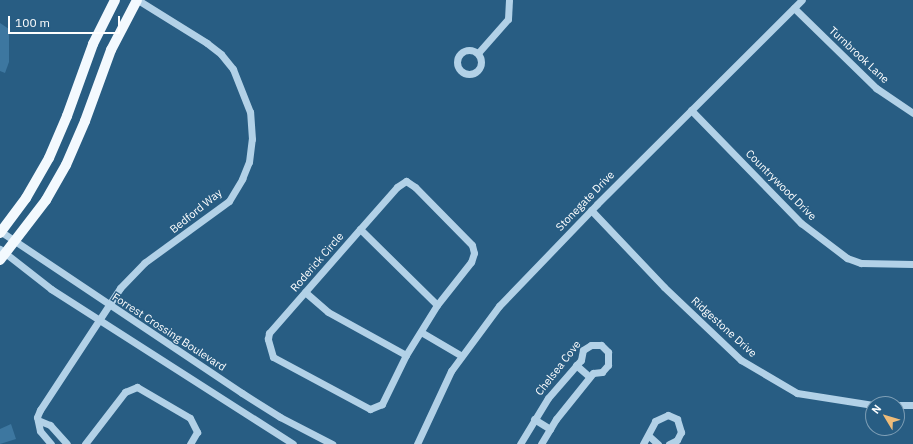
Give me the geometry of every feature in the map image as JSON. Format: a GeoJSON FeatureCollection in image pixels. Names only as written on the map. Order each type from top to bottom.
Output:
{"type":"FeatureCollection","features":[{"type":"Feature","properties":{"kind":"main road"},"geometry":{"type":"LineString","coordinates":[[0,232],[26,198],[49,158],[67,116],[93,44],[115,0]]}},
{"type":"Feature","properties":{"kind":"main road"},"geometry":{"type":"LineString","coordinates":[[2,254],[16,240],[46,200],[66,165],[86,121],[111,50],[137,0]]}},
{"type":"Feature","properties":{"kind":"street","name":"Bedford Way"},"geometry":{"type":"LineString","coordinates":[[40,421],[38,417],[40,410],[100,320],[108,305],[132,273],[229,200],[242,179],[249,162],[252,139],[250,112],[243,90],[233,69],[221,54],[137,0]]}},
{"type":"Feature","properties":{"kind":"street"},"geometry":{"type":"LineString","coordinates":[[478,53],[508,19],[509,0]]}},
{"type":"Feature","properties":{"kind":"street","name":"Stonegate Drive"},"geometry":{"type":"LineString","coordinates":[[417,444],[442,386],[460,355],[499,306],[691,110],[802,0]]}},
{"type":"Feature","properties":{"kind":"street","name":"Turnbrook Lane"},"geometry":{"type":"LineString","coordinates":[[794,8],[876,88],[913,113]]}},
{"type":"Feature","properties":{"kind":"street","name":"Countrywood Drive"},"geometry":{"type":"LineString","coordinates":[[691,110],[802,223],[847,258],[861,263],[913,264]]}},
{"type":"Feature","properties":{"kind":"street","name":"Roderick Circle"},"geometry":{"type":"LineString","coordinates":[[406,181],[415,187],[473,249],[471,262],[437,304],[406,355],[382,404],[370,409],[273,357],[268,345],[269,333],[305,292],[397,188],[406,181]]}},
{"type":"Feature","properties":{"kind":"street","name":"Ridgestone Drive"},"geometry":{"type":"LineString","coordinates":[[592,210],[664,287],[741,360],[797,394],[865,404]]}},
{"type":"Feature","properties":{"kind":"street"},"geometry":{"type":"LineString","coordinates":[[360,229],[394,260],[424,294],[437,304]]}},
{"type":"Feature","properties":{"kind":"street","name":"Forrest Crossing Boulevard"},"geometry":{"type":"LineString","coordinates":[[0,232],[16,240],[108,305],[274,413],[332,444]]}},
{"type":"Feature","properties":{"kind":"street"},"geometry":{"type":"LineString","coordinates":[[2,254],[51,289],[293,444]]}},
{"type":"Feature","properties":{"kind":"street"},"geometry":{"type":"LineString","coordinates":[[305,292],[328,312],[406,355]]}},
{"type":"Feature","properties":{"kind":"street"},"geometry":{"type":"LineString","coordinates":[[421,332],[460,355]]}},
{"type":"Feature","properties":{"kind":"street","name":"Chelsea Cove"},"geometry":{"type":"LineString","coordinates":[[520,444],[548,398],[576,365],[587,347],[596,344],[605,348],[610,356],[608,365],[602,372],[593,373],[550,429],[541,444]]}},
{"type":"Feature","properties":{"kind":"street"},"geometry":{"type":"LineString","coordinates":[[576,365],[590,377]]}},
{"type":"Feature","properties":{"kind":"street"},"geometry":{"type":"LineString","coordinates":[[85,444],[125,392],[137,387],[190,418],[197,432],[190,444]]}},
{"type":"Feature","properties":{"kind":"street"},"geometry":{"type":"LineString","coordinates":[[643,444],[659,418],[673,417],[680,423],[681,432],[677,440],[669,444]]}},
{"type":"Feature","properties":{"kind":"street"},"geometry":{"type":"LineString","coordinates":[[534,419],[550,429]]}},
{"type":"Feature","properties":{"kind":"street"},"geometry":{"type":"LineString","coordinates":[[51,444],[40,431],[40,421],[50,425],[67,444]]}},
{"type":"Feature","properties":{"kind":"street"},"geometry":{"type":"LineString","coordinates":[[649,436],[658,444]]}},
{"type":"Feature","properties":{"kind":"shaded area"},"geometry":{"type":"Polygon","coordinates":[[[0,23],[9,29],[9,62],[5,73],[0,71],[0,23]]]}},
{"type":"Feature","properties":{"kind":"shaded area"},"geometry":{"type":"Polygon","coordinates":[[[11,424],[16,439],[0,444],[0,429],[11,424]]]}}]}
